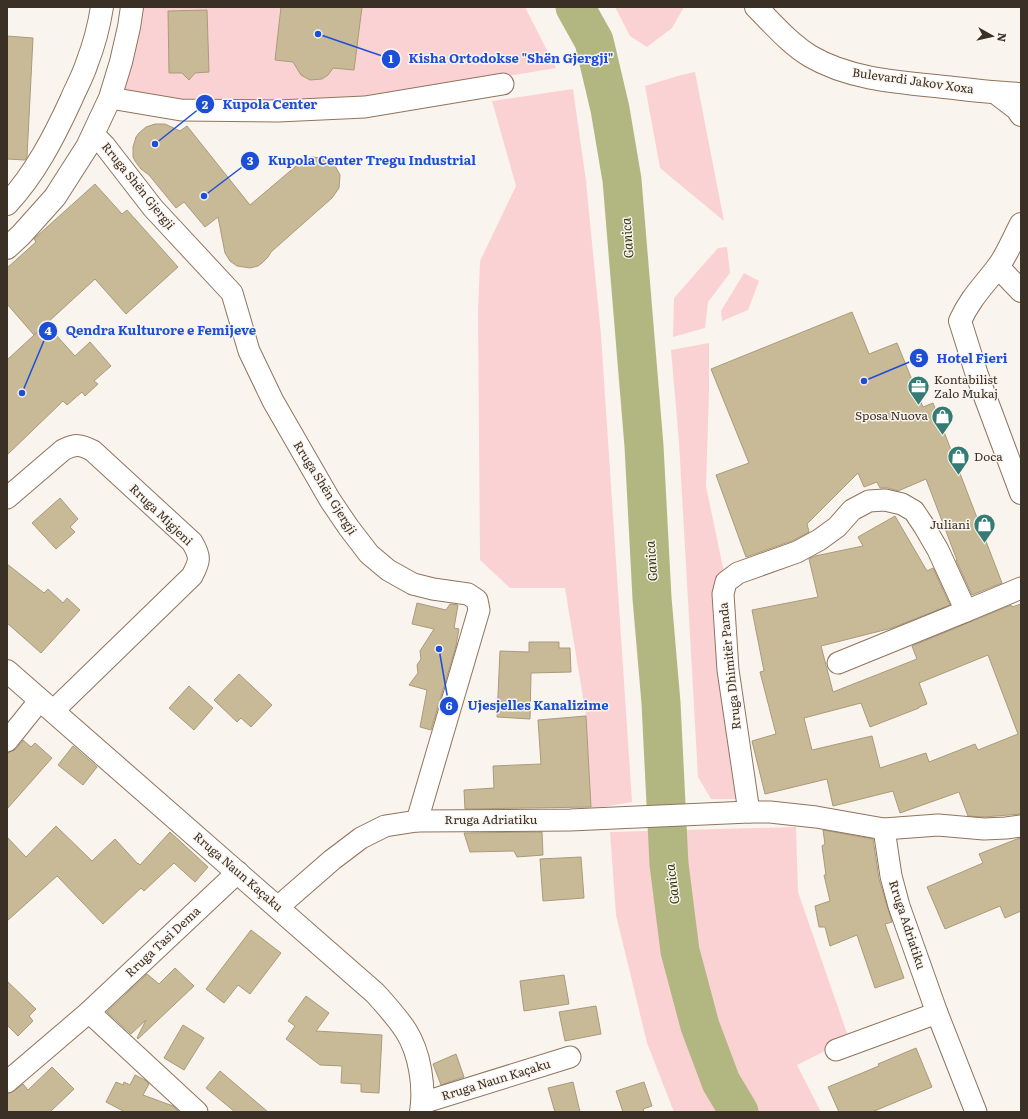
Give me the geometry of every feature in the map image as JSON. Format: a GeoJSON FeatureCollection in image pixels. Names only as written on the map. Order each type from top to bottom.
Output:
{"type":"FeatureCollection","features":[{"type":"Feature","properties":{"kind":"main road"},"geometry":{"type":"LineString","coordinates":[[7,204],[16,195],[31,174],[51,142],[67,109],[87,64],[102,7]]}},
{"type":"Feature","properties":{"kind":"main road"},"geometry":{"type":"LineString","coordinates":[[7,248],[21,235],[55,197],[80,158],[93,134],[110,98],[121,62],[132,7]]}},
{"type":"Feature","properties":{"kind":"main road","name":"Bulevardi Jakov Xoxa"},"geometry":{"type":"LineString","coordinates":[[756,7],[787,38],[809,55],[840,70],[858,75],[907,83],[996,93],[1021,94]]}},
{"type":"Feature","properties":{"kind":"main road"},"geometry":{"type":"LineString","coordinates":[[996,93],[1016,109],[1021,115]]}},
{"type":"Feature","properties":{"kind":"main road"},"geometry":{"type":"LineString","coordinates":[[1021,224],[998,266],[977,292],[960,320],[977,375],[1021,493]]}},
{"type":"Feature","properties":{"kind":"main road"},"geometry":{"type":"LineString","coordinates":[[998,266],[1021,291]]}},
{"type":"Feature","properties":{"kind":"main road","name":"Rruga Naun Kaçaku"},"geometry":{"type":"LineString","coordinates":[[7,671],[375,993],[394,1013],[407,1033],[416,1055],[421,1078],[421,1107]]}},
{"type":"Feature","properties":{"kind":"street"},"geometry":{"type":"LineString","coordinates":[[110,98],[181,110],[278,111],[365,107],[503,84]]}},
{"type":"Feature","properties":{"kind":"street","name":"Rruga Shën Gjergji"},"geometry":{"type":"LineString","coordinates":[[93,134],[105,146],[153,208],[232,293],[248,352],[273,402],[330,500],[369,554],[388,570],[413,584],[432,589],[468,594],[477,600],[479,610],[417,821]]}},
{"type":"Feature","properties":{"kind":"street","name":"Rruga Migjeni"},"geometry":{"type":"LineString","coordinates":[[7,498],[63,450],[72,446],[84,446],[93,451],[192,542],[198,553],[198,565],[192,576],[47,706]]}},
{"type":"Feature","properties":{"kind":"street","name":"Rruga Dhimitër Panda"},"geometry":{"type":"LineString","coordinates":[[741,812],[728,670],[723,594],[726,582],[738,573],[797,552],[819,540],[837,528],[852,510],[869,501],[885,500],[902,504],[918,516],[938,550],[966,611]]}},
{"type":"Feature","properties":{"kind":"street"},"geometry":{"type":"LineString","coordinates":[[838,663],[1021,588]]}},
{"type":"Feature","properties":{"kind":"street"},"geometry":{"type":"LineString","coordinates":[[7,741],[47,706]]}},
{"type":"Feature","properties":{"kind":"street"},"geometry":{"type":"LineString","coordinates":[[741,812],[770,812],[816,817],[884,829],[938,825],[984,829],[1021,826]]}},
{"type":"Feature","properties":{"kind":"street","name":"Rruga Adriatiku"},"geometry":{"type":"LineString","coordinates":[[278,908],[332,860],[361,838],[385,826],[417,821],[570,820],[741,812]]}},
{"type":"Feature","properties":{"kind":"street","name":"Rruga Adriatiku"},"geometry":{"type":"LineString","coordinates":[[884,829],[891,876],[899,906],[976,1112]]}},
{"type":"Feature","properties":{"kind":"street","name":"Rruga Tasi Dema"},"geometry":{"type":"LineString","coordinates":[[7,1082],[89,1012],[238,872]]}},
{"type":"Feature","properties":{"kind":"street"},"geometry":{"type":"LineString","coordinates":[[89,1012],[197,1112]]}},
{"type":"Feature","properties":{"kind":"street"},"geometry":{"type":"LineString","coordinates":[[836,1050],[938,1012]]}},
{"type":"Feature","properties":{"kind":"street","name":"Rruga Naun Kaçaku"},"geometry":{"type":"LineString","coordinates":[[421,1107],[570,1057]]}},
{"type":"Feature","properties":{"kind":"shaded area"},"geometry":{"type":"Polygon","coordinates":[[[138,7],[525,7],[556,68],[366,100],[182,103],[117,93],[138,7]]]}},
{"type":"Feature","properties":{"kind":"shaded area"},"geometry":{"type":"Polygon","coordinates":[[[615,7],[684,7],[672,28],[647,47],[630,36],[615,7]]]}},
{"type":"Feature","properties":{"kind":"shaded area"},"geometry":{"type":"Polygon","coordinates":[[[695,72],[724,221],[660,168],[645,86],[695,72]]]}},
{"type":"Feature","properties":{"kind":"shaded area"},"geometry":{"type":"Polygon","coordinates":[[[573,89],[586,181],[601,335],[632,802],[591,809],[586,716],[565,588],[510,588],[480,560],[478,312],[480,261],[516,186],[492,101],[573,89]]]}},
{"type":"Feature","properties":{"kind":"shaded area"},"geometry":{"type":"Polygon","coordinates":[[[727,247],[730,273],[708,302],[705,328],[673,337],[674,298],[718,248],[727,247]]]}},
{"type":"Feature","properties":{"kind":"shaded area"},"geometry":{"type":"Polygon","coordinates":[[[744,273],[759,281],[748,310],[722,321],[721,311],[744,273]]]}},
{"type":"Feature","properties":{"kind":"shaded area"},"geometry":{"type":"Polygon","coordinates":[[[709,343],[706,486],[726,582],[746,795],[736,799],[711,799],[698,777],[679,442],[671,350],[709,343]]]}},
{"type":"Feature","properties":{"kind":"shaded area"},"geometry":{"type":"Polygon","coordinates":[[[796,827],[798,892],[849,1039],[797,1065],[821,1112],[674,1112],[647,1043],[616,915],[610,832],[796,827]]]}},
{"type":"Feature","properties":{"kind":"building"},"geometry":{"type":"Polygon","coordinates":[[[281,7],[362,7],[354,70],[333,68],[328,75],[322,79],[310,80],[301,75],[293,62],[275,60],[281,7]]]}},
{"type":"Feature","properties":{"kind":"building"},"geometry":{"type":"Polygon","coordinates":[[[207,10],[209,72],[195,73],[189,80],[182,73],[169,73],[168,11],[207,10]]]}},
{"type":"Feature","properties":{"kind":"building"},"geometry":{"type":"Polygon","coordinates":[[[7,36],[33,38],[27,157],[25,160],[7,159],[7,36]]]}},
{"type":"Feature","properties":{"kind":"building"},"geometry":{"type":"Polygon","coordinates":[[[155,124],[165,124],[180,131],[187,126],[250,205],[302,161],[311,157],[323,158],[334,164],[340,175],[339,188],[332,198],[271,252],[262,263],[258,266],[250,268],[237,266],[230,261],[225,253],[218,217],[205,227],[184,202],[176,208],[149,175],[141,169],[135,161],[133,157],[133,147],[136,137],[146,127],[155,124]]]}},
{"type":"Feature","properties":{"kind":"building"},"geometry":{"type":"Polygon","coordinates":[[[95,184],[122,214],[127,210],[178,267],[126,314],[95,279],[34,335],[7,304],[7,268],[36,242],[34,239],[36,237],[95,184]]]}},
{"type":"Feature","properties":{"kind":"building"},"geometry":{"type":"Polygon","coordinates":[[[852,312],[869,354],[897,343],[923,407],[933,403],[1002,583],[972,595],[956,560],[926,479],[898,491],[888,488],[880,488],[877,482],[864,487],[858,473],[807,524],[809,532],[792,541],[746,557],[716,475],[749,463],[711,369],[852,312]]]}},
{"type":"Feature","properties":{"kind":"building"},"geometry":{"type":"Polygon","coordinates":[[[46,324],[75,356],[90,342],[111,366],[94,381],[98,384],[85,396],[82,392],[67,405],[63,401],[7,455],[7,360],[46,324]]]}},
{"type":"Feature","properties":{"kind":"building"},"geometry":{"type":"Polygon","coordinates":[[[60,498],[78,519],[70,527],[75,532],[56,549],[32,523],[60,498]]]}},
{"type":"Feature","properties":{"kind":"building"},"geometry":{"type":"Polygon","coordinates":[[[895,516],[927,571],[933,568],[950,605],[892,628],[821,646],[833,692],[917,659],[912,646],[1011,605],[1012,607],[1021,604],[1021,814],[984,817],[968,816],[959,792],[900,813],[893,791],[833,806],[827,779],[765,794],[752,741],[776,734],[760,672],[764,671],[752,610],[818,597],[809,559],[815,556],[863,546],[858,537],[895,516]],[[988,655],[919,683],[927,704],[870,727],[861,703],[804,718],[812,750],[872,736],[880,768],[926,753],[929,762],[975,744],[978,750],[1018,734],[988,655]]]}},
{"type":"Feature","properties":{"kind":"building"},"geometry":{"type":"Polygon","coordinates":[[[7,564],[44,593],[48,589],[63,603],[67,598],[80,610],[41,653],[7,623],[7,564]]]}},
{"type":"Feature","properties":{"kind":"building"},"geometry":{"type":"Polygon","coordinates":[[[417,603],[446,610],[450,604],[458,605],[454,628],[459,629],[456,646],[431,730],[420,727],[427,690],[409,685],[418,673],[417,665],[421,659],[420,651],[434,629],[412,624],[417,603]]]}},
{"type":"Feature","properties":{"kind":"building"},"geometry":{"type":"Polygon","coordinates":[[[529,642],[559,642],[559,648],[570,648],[571,672],[531,673],[530,719],[497,717],[500,651],[529,652],[529,642]]]}},
{"type":"Feature","properties":{"kind":"building"},"geometry":{"type":"Polygon","coordinates":[[[239,674],[272,705],[251,727],[241,718],[237,722],[214,700],[239,674]]]}},
{"type":"Feature","properties":{"kind":"building"},"geometry":{"type":"Polygon","coordinates":[[[189,686],[213,708],[194,730],[169,708],[189,686]]]}},
{"type":"Feature","properties":{"kind":"building"},"geometry":{"type":"Polygon","coordinates":[[[586,716],[591,807],[465,809],[464,790],[494,788],[493,766],[541,764],[538,720],[586,716]]]}},
{"type":"Feature","properties":{"kind":"building"},"geometry":{"type":"Polygon","coordinates":[[[23,740],[31,747],[35,743],[52,758],[7,809],[7,755],[9,752],[16,749],[23,740]]]}},
{"type":"Feature","properties":{"kind":"building"},"geometry":{"type":"Polygon","coordinates":[[[73,746],[97,767],[83,785],[58,765],[73,746]]]}},
{"type":"Feature","properties":{"kind":"building"},"geometry":{"type":"Polygon","coordinates":[[[56,826],[92,861],[115,839],[140,865],[170,832],[208,867],[195,882],[174,863],[144,891],[141,888],[103,924],[57,876],[7,921],[7,837],[26,857],[56,826]]]}},
{"type":"Feature","properties":{"kind":"building"},"geometry":{"type":"Polygon","coordinates":[[[823,830],[873,839],[879,879],[892,922],[885,924],[904,978],[875,988],[857,935],[830,946],[825,927],[819,927],[815,906],[830,901],[824,875],[826,875],[822,846],[825,844],[823,830]]]}},
{"type":"Feature","properties":{"kind":"building"},"geometry":{"type":"Polygon","coordinates":[[[542,832],[543,855],[517,857],[514,851],[470,852],[464,833],[542,832]]]}},
{"type":"Feature","properties":{"kind":"building"},"geometry":{"type":"Polygon","coordinates":[[[1021,838],[1021,911],[1005,918],[1000,906],[945,929],[927,887],[983,863],[979,854],[1021,838]]]}},
{"type":"Feature","properties":{"kind":"building"},"geometry":{"type":"Polygon","coordinates":[[[581,857],[584,898],[543,901],[540,859],[581,857]]]}},
{"type":"Feature","properties":{"kind":"building"},"geometry":{"type":"Polygon","coordinates":[[[251,930],[281,953],[250,994],[238,985],[224,1003],[206,989],[251,930]]]}},
{"type":"Feature","properties":{"kind":"building"},"geometry":{"type":"Polygon","coordinates":[[[175,968],[194,986],[138,1039],[137,1038],[146,1020],[131,1034],[107,1012],[147,974],[159,984],[175,968]]]}},
{"type":"Feature","properties":{"kind":"building"},"geometry":{"type":"Polygon","coordinates":[[[564,975],[569,1004],[524,1011],[520,981],[564,975]]]}},
{"type":"Feature","properties":{"kind":"building"},"geometry":{"type":"Polygon","coordinates":[[[7,981],[36,1009],[29,1016],[33,1021],[18,1036],[7,1025],[7,981]]]}},
{"type":"Feature","properties":{"kind":"building"},"geometry":{"type":"Polygon","coordinates":[[[306,996],[329,1013],[316,1031],[382,1035],[379,1093],[361,1092],[361,1084],[341,1083],[342,1066],[320,1065],[286,1039],[295,1026],[288,1021],[306,996]]]}},
{"type":"Feature","properties":{"kind":"building"},"geometry":{"type":"Polygon","coordinates":[[[596,1006],[601,1034],[565,1041],[559,1012],[596,1006]]]}},
{"type":"Feature","properties":{"kind":"building"},"geometry":{"type":"Polygon","coordinates":[[[183,1025],[204,1038],[184,1070],[164,1058],[183,1025]]]}},
{"type":"Feature","properties":{"kind":"building"},"geometry":{"type":"Polygon","coordinates":[[[916,1048],[932,1087],[872,1112],[839,1112],[828,1087],[879,1066],[878,1064],[916,1048]]]}},
{"type":"Feature","properties":{"kind":"building"},"geometry":{"type":"Polygon","coordinates":[[[456,1054],[464,1077],[441,1085],[433,1064],[456,1054]]]}},
{"type":"Feature","properties":{"kind":"building"},"geometry":{"type":"Polygon","coordinates":[[[52,1067],[74,1089],[50,1112],[7,1112],[7,1094],[23,1084],[28,1090],[52,1067]]]}},
{"type":"Feature","properties":{"kind":"building"},"geometry":{"type":"Polygon","coordinates":[[[220,1071],[268,1112],[235,1112],[206,1088],[220,1071]]]}},
{"type":"Feature","properties":{"kind":"building"},"geometry":{"type":"Polygon","coordinates":[[[135,1075],[145,1080],[149,1084],[143,1095],[173,1106],[179,1112],[125,1112],[106,1102],[116,1082],[123,1085],[124,1082],[130,1085],[135,1075]]]}},
{"type":"Feature","properties":{"kind":"building"},"geometry":{"type":"Polygon","coordinates":[[[573,1082],[580,1112],[555,1112],[548,1088],[573,1082]]]}},
{"type":"Feature","properties":{"kind":"building"},"geometry":{"type":"Polygon","coordinates":[[[644,1082],[652,1106],[643,1109],[644,1112],[623,1112],[616,1091],[644,1082]]]}},
{"type":"Feature","properties":{"kind":"waterway","name":"Ganica"},"geometry":{"type":"LineString","coordinates":[[575,7],[594,41],[610,109],[622,180],[644,446],[652,598],[661,703],[669,864],[680,951],[700,1026],[721,1082],[739,1112]]}},
{"type":"Feature","properties":{"kind":"place","name":"Kisha Ortodokse \"Shën Gjergji\""},"geometry":{"type":"Point","coordinates":[318,34]}},
{"type":"Feature","properties":{"kind":"place","name":"Kupola Center"},"geometry":{"type":"Point","coordinates":[155,144]}},
{"type":"Feature","properties":{"kind":"place","name":"Kupola Center Tregu Industrial"},"geometry":{"type":"Point","coordinates":[204,196]}},
{"type":"Feature","properties":{"kind":"place","name":"Hotel Fieri"},"geometry":{"type":"Point","coordinates":[864,381]}},
{"type":"Feature","properties":{"kind":"place","name":"Qendra Kulturore e Femijeve"},"geometry":{"type":"Point","coordinates":[22,393]}},
{"type":"Feature","properties":{"kind":"place","name":"Kontabilist Zalo Mukaj"},"geometry":{"type":"Point","coordinates":[918,406]}},
{"type":"Feature","properties":{"kind":"place","name":"Sposa Nuova"},"geometry":{"type":"Point","coordinates":[943,436]}},
{"type":"Feature","properties":{"kind":"place","name":"Doca"},"geometry":{"type":"Point","coordinates":[959,476]}},
{"type":"Feature","properties":{"kind":"place","name":"Juliani"},"geometry":{"type":"Point","coordinates":[985,544]}},
{"type":"Feature","properties":{"kind":"place","name":"Ujesjelles Kanalizime"},"geometry":{"type":"Point","coordinates":[439,649]}}]}
